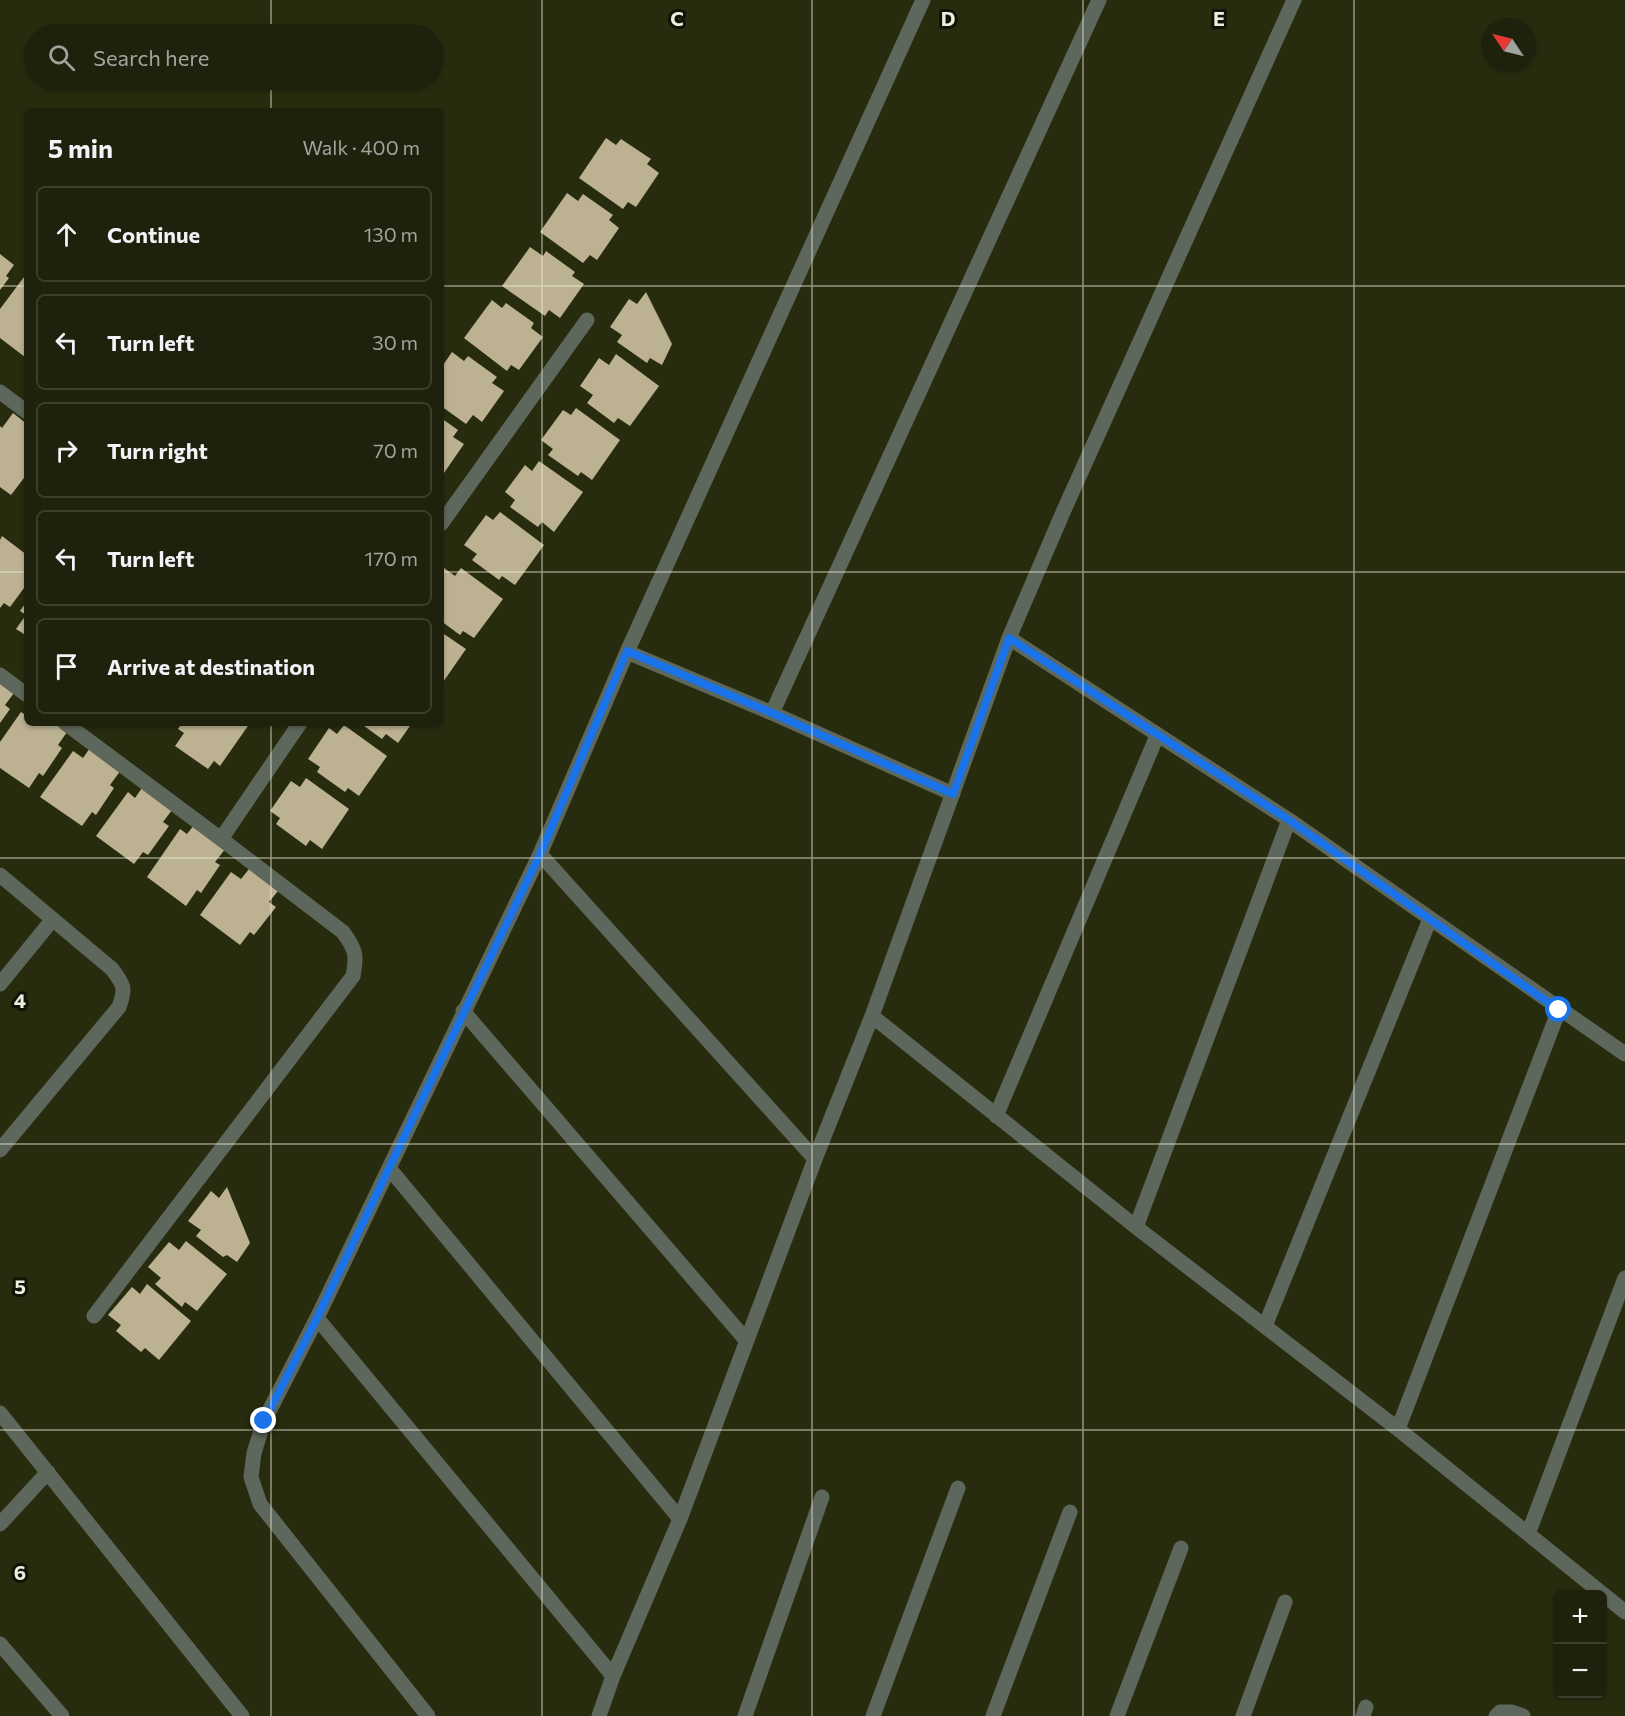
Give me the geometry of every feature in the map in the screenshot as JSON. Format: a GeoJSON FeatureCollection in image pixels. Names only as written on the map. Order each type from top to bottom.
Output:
{"type":"FeatureCollection","features":[{"type":"Feature","properties":{"kind":"street"},"geometry":{"type":"LineString","coordinates":[[428,1716],[260,1504],[251,1477],[254,1453],[264,1421],[317,1318],[540,854],[627,651],[923,0]]}},
{"type":"Feature","properties":{"kind":"street"},"geometry":{"type":"LineString","coordinates":[[772,713],[1099,0]]}},
{"type":"Feature","properties":{"kind":"street"},"geometry":{"type":"LineString","coordinates":[[598,1716],[680,1519],[815,1159],[872,1016],[1009,638],[1064,510],[1294,0]]}},
{"type":"Feature","properties":{"kind":"street"},"geometry":{"type":"LineString","coordinates":[[444,520],[587,320]]}},
{"type":"Feature","properties":{"kind":"street"},"geometry":{"type":"LineString","coordinates":[[0,392],[24,410]]}},
{"type":"Feature","properties":{"kind":"street"},"geometry":{"type":"LineString","coordinates":[[1009,638],[1289,820],[1625,1054]]}},
{"type":"Feature","properties":{"kind":"street"},"geometry":{"type":"LineString","coordinates":[[627,651],[953,794]]}},
{"type":"Feature","properties":{"kind":"street"},"geometry":{"type":"LineString","coordinates":[[0,675],[24,693]]}},
{"type":"Feature","properties":{"kind":"street"},"geometry":{"type":"LineString","coordinates":[[68,726],[343,932],[354,947],[357,958],[354,976],[94,1316]]}},
{"type":"Feature","properties":{"kind":"street"},"geometry":{"type":"LineString","coordinates":[[221,839],[298,726]]}},
{"type":"Feature","properties":{"kind":"street"},"geometry":{"type":"LineString","coordinates":[[996,1116],[1157,736]]}},
{"type":"Feature","properties":{"kind":"street"},"geometry":{"type":"LineString","coordinates":[[1136,1227],[1289,820]]}},
{"type":"Feature","properties":{"kind":"street"},"geometry":{"type":"LineString","coordinates":[[540,854],[815,1159]]}},
{"type":"Feature","properties":{"kind":"street"},"geometry":{"type":"LineString","coordinates":[[0,875],[112,969],[122,982],[124,993],[119,1007],[0,1150]]}},
{"type":"Feature","properties":{"kind":"street"},"geometry":{"type":"LineString","coordinates":[[0,984],[53,919]]}},
{"type":"Feature","properties":{"kind":"street"},"geometry":{"type":"LineString","coordinates":[[1265,1326],[1430,919]]}},
{"type":"Feature","properties":{"kind":"street"},"geometry":{"type":"LineString","coordinates":[[1398,1429],[1559,1010]]}},
{"type":"Feature","properties":{"kind":"street"},"geometry":{"type":"LineString","coordinates":[[463,1011],[746,1340]]}},
{"type":"Feature","properties":{"kind":"street"},"geometry":{"type":"LineString","coordinates":[[872,1016],[1136,1227],[1398,1429],[1625,1612]]}},
{"type":"Feature","properties":{"kind":"street"},"geometry":{"type":"LineString","coordinates":[[389,1168],[680,1519]]}},
{"type":"Feature","properties":{"kind":"street"},"geometry":{"type":"LineString","coordinates":[[1528,1534],[1625,1278]]}},
{"type":"Feature","properties":{"kind":"street"},"geometry":{"type":"LineString","coordinates":[[317,1318],[613,1676]]}},
{"type":"Feature","properties":{"kind":"street"},"geometry":{"type":"LineString","coordinates":[[0,1413],[242,1716]]}},
{"type":"Feature","properties":{"kind":"street"},"geometry":{"type":"LineString","coordinates":[[0,1524],[48,1472]]}},
{"type":"Feature","properties":{"kind":"street"},"geometry":{"type":"LineString","coordinates":[[873,1716],[958,1488]]}},
{"type":"Feature","properties":{"kind":"street"},"geometry":{"type":"LineString","coordinates":[[745,1716],[822,1497]]}},
{"type":"Feature","properties":{"kind":"street"},"geometry":{"type":"LineString","coordinates":[[993,1716],[1070,1512]]}},
{"type":"Feature","properties":{"kind":"street"},"geometry":{"type":"LineString","coordinates":[[1117,1716],[1181,1548]]}},
{"type":"Feature","properties":{"kind":"street"},"geometry":{"type":"LineString","coordinates":[[1243,1716],[1285,1602]]}},
{"type":"Feature","properties":{"kind":"street"},"geometry":{"type":"LineString","coordinates":[[0,1644],[62,1716]]}},
{"type":"Feature","properties":{"kind":"street"},"geometry":{"type":"LineString","coordinates":[[1496,1716],[1500,1712],[1506,1712],[1523,1716]]}},
{"type":"Feature","properties":{"kind":"building"},"geometry":{"type":"Polygon","coordinates":[[[606,138],[616,145],[621,139],[651,159],[647,164],[659,173],[636,207],[628,202],[623,209],[579,178],[606,138]]]}},
{"type":"Feature","properties":{"kind":"building"},"geometry":{"type":"Polygon","coordinates":[[[567,193],[578,201],[583,194],[613,215],[609,220],[619,228],[597,260],[590,255],[583,263],[540,232],[567,193]]]}},
{"type":"Feature","properties":{"kind":"building"},"geometry":{"type":"Polygon","coordinates":[[[530,247],[543,256],[546,251],[575,272],[572,276],[584,284],[560,318],[549,310],[545,316],[502,286],[530,247]]]}},
{"type":"Feature","properties":{"kind":"building"},"geometry":{"type":"Polygon","coordinates":[[[0,254],[14,265],[6,276],[9,278],[0,290],[0,254]]]}},
{"type":"Feature","properties":{"kind":"building"},"geometry":{"type":"Polygon","coordinates":[[[24,277],[24,356],[0,338],[0,309],[24,277]]]}},
{"type":"Feature","properties":{"kind":"building"},"geometry":{"type":"Polygon","coordinates":[[[646,292],[672,344],[662,365],[650,358],[647,363],[617,342],[622,335],[610,327],[629,299],[637,304],[646,292]]]}},
{"type":"Feature","properties":{"kind":"building"},"geometry":{"type":"Polygon","coordinates":[[[492,300],[502,308],[506,303],[534,323],[531,328],[543,337],[519,370],[511,365],[507,371],[464,338],[492,300]]]}},
{"type":"Feature","properties":{"kind":"building"},"geometry":{"type":"Polygon","coordinates":[[[452,352],[464,361],[468,356],[497,377],[492,383],[504,391],[482,422],[473,415],[466,424],[444,408],[444,364],[452,352]]]}},
{"type":"Feature","properties":{"kind":"building"},"geometry":{"type":"Polygon","coordinates":[[[616,354],[659,386],[630,426],[618,418],[614,423],[587,403],[593,395],[580,386],[599,358],[609,365],[616,354]]]}},
{"type":"Feature","properties":{"kind":"building"},"geometry":{"type":"Polygon","coordinates":[[[576,408],[620,440],[592,480],[581,472],[578,476],[548,455],[553,449],[541,440],[563,410],[571,415],[576,408]]]}},
{"type":"Feature","properties":{"kind":"building"},"geometry":{"type":"Polygon","coordinates":[[[13,413],[24,422],[24,478],[11,495],[0,487],[0,426],[2,428],[13,413]]]}},
{"type":"Feature","properties":{"kind":"building"},"geometry":{"type":"Polygon","coordinates":[[[444,420],[458,430],[453,437],[464,444],[444,473],[444,420]]]}},
{"type":"Feature","properties":{"kind":"building"},"geometry":{"type":"Polygon","coordinates":[[[539,461],[583,492],[554,532],[542,522],[538,527],[510,507],[515,500],[505,492],[525,465],[532,471],[539,461]]]}},
{"type":"Feature","properties":{"kind":"building"},"geometry":{"type":"Polygon","coordinates":[[[500,512],[544,545],[515,585],[502,576],[499,580],[472,560],[477,554],[464,545],[486,515],[493,520],[500,512]]]}},
{"type":"Feature","properties":{"kind":"building"},"geometry":{"type":"Polygon","coordinates":[[[2,536],[24,553],[24,588],[10,607],[4,603],[0,608],[0,540],[2,536]]]}},
{"type":"Feature","properties":{"kind":"building"},"geometry":{"type":"Polygon","coordinates":[[[444,568],[455,576],[461,568],[503,599],[474,638],[463,631],[460,635],[444,623],[444,568]]]}},
{"type":"Feature","properties":{"kind":"building"},"geometry":{"type":"Polygon","coordinates":[[[24,618],[24,634],[16,629],[24,618]]]}},
{"type":"Feature","properties":{"kind":"building"},"geometry":{"type":"Polygon","coordinates":[[[444,634],[466,649],[444,681],[444,634]]]}},
{"type":"Feature","properties":{"kind":"building"},"geometry":{"type":"Polygon","coordinates":[[[0,683],[14,693],[5,705],[10,709],[0,723],[0,683]]]}},
{"type":"Feature","properties":{"kind":"building"},"geometry":{"type":"Polygon","coordinates":[[[21,712],[24,714],[24,726],[59,726],[67,732],[58,745],[62,748],[43,776],[39,773],[29,788],[0,768],[0,742],[21,712]]]}},
{"type":"Feature","properties":{"kind":"building"},"geometry":{"type":"Polygon","coordinates":[[[180,726],[248,726],[220,766],[214,761],[208,769],[175,746],[184,733],[178,729],[180,726]]]}},
{"type":"Feature","properties":{"kind":"building"},"geometry":{"type":"Polygon","coordinates":[[[345,726],[387,756],[359,796],[348,788],[345,792],[317,772],[320,767],[308,759],[329,728],[337,734],[345,726]]]}},
{"type":"Feature","properties":{"kind":"building"},"geometry":{"type":"Polygon","coordinates":[[[364,726],[410,726],[398,743],[386,734],[382,739],[364,726]]]}},
{"type":"Feature","properties":{"kind":"building"},"geometry":{"type":"Polygon","coordinates":[[[90,748],[121,770],[110,785],[114,788],[96,815],[92,812],[82,826],[40,797],[73,751],[83,758],[90,748]]]}},
{"type":"Feature","properties":{"kind":"building"},"geometry":{"type":"Polygon","coordinates":[[[306,778],[349,809],[322,849],[310,840],[306,846],[276,824],[280,818],[270,811],[291,781],[300,787],[306,778]]]}},
{"type":"Feature","properties":{"kind":"building"},"geometry":{"type":"Polygon","coordinates":[[[142,788],[172,810],[163,822],[169,826],[148,855],[143,852],[134,864],[96,836],[128,792],[135,798],[142,788]]]}},
{"type":"Feature","properties":{"kind":"building"},"geometry":{"type":"Polygon","coordinates":[[[194,825],[226,848],[215,862],[220,865],[201,893],[197,890],[186,906],[147,877],[180,829],[187,834],[194,825]]]}},
{"type":"Feature","properties":{"kind":"building"},"geometry":{"type":"Polygon","coordinates":[[[249,869],[278,891],[269,902],[276,907],[254,935],[250,932],[240,945],[200,915],[231,872],[241,879],[249,869]]]}},
{"type":"Feature","properties":{"kind":"building"},"geometry":{"type":"Polygon","coordinates":[[[227,1187],[250,1243],[237,1262],[227,1255],[223,1257],[196,1236],[201,1230],[188,1221],[211,1191],[219,1198],[227,1187]]]}},
{"type":"Feature","properties":{"kind":"building"},"geometry":{"type":"Polygon","coordinates":[[[186,1241],[227,1274],[197,1311],[185,1302],[182,1307],[155,1284],[161,1278],[148,1267],[169,1242],[179,1250],[186,1241]]]}},
{"type":"Feature","properties":{"kind":"building"},"geometry":{"type":"Polygon","coordinates":[[[147,1284],[191,1321],[159,1360],[145,1348],[141,1352],[116,1331],[121,1325],[108,1315],[132,1287],[140,1294],[147,1284]]]}},
{"type":"Feature","properties":{"kind":"route"},"geometry":{"type":"LineString","coordinates":[[264,1421],[317,1318],[540,854],[627,651],[953,794],[1009,638],[1289,820],[1559,1010]]}}]}
